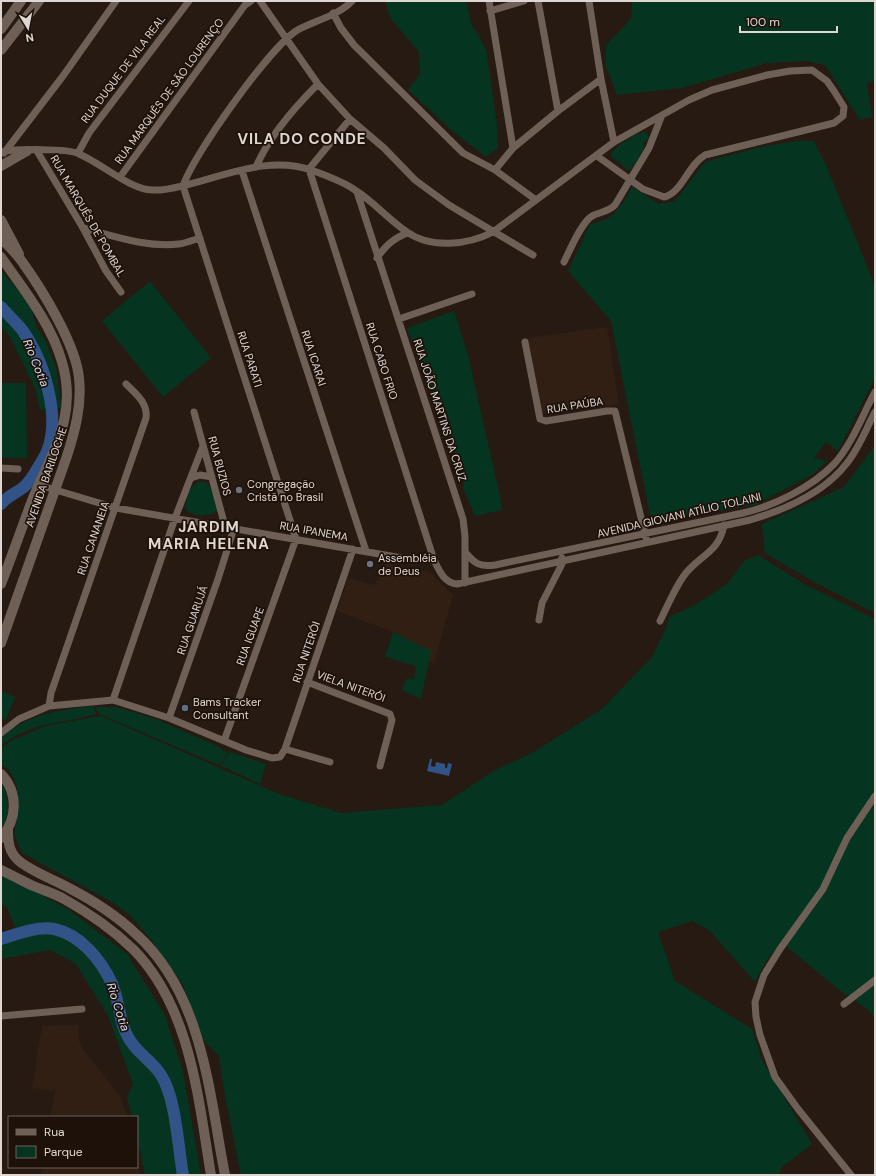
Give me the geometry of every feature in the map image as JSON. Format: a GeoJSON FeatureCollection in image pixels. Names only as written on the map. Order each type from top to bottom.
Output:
{"type":"FeatureCollection","features":[{"type":"Feature","properties":{"kind":"main road"},"geometry":{"type":"LineString","coordinates":[[1,28],[21,1]]}},
{"type":"Feature","properties":{"kind":"main road"},"geometry":{"type":"LineString","coordinates":[[1,50],[38,1]]}},
{"type":"Feature","properties":{"kind":"main road"},"geometry":{"type":"LineString","coordinates":[[1,166],[27,151]]}},
{"type":"Feature","properties":{"kind":"main road"},"geometry":{"type":"LineString","coordinates":[[1,220],[23,263]]}},
{"type":"Feature","properties":{"kind":"main road","name":"AVENIDA BARILOCHE"},"geometry":{"type":"LineString","coordinates":[[1,238],[23,263],[65,334],[76,361],[79,378],[79,396],[75,430],[1,643]]}},
{"type":"Feature","properties":{"kind":"main road","name":"AVENIDA BARILOCHE"},"geometry":{"type":"LineString","coordinates":[[1,258],[32,301],[57,349],[65,376],[68,405],[66,420],[57,446],[39,485],[1,584]]}},
{"type":"Feature","properties":{"kind":"main road"},"geometry":{"type":"LineString","coordinates":[[1,774],[9,785],[13,796],[14,808],[4,834],[10,849],[19,861],[85,896],[115,915],[139,936],[157,957],[176,985],[188,1009],[197,1035],[204,1063],[225,1175]]}},
{"type":"Feature","properties":{"kind":"main road"},"geometry":{"type":"LineString","coordinates":[[1,870],[63,899],[94,918],[116,934],[134,950],[148,968],[168,999],[183,1038],[192,1068],[211,1175]]}},
{"type":"Feature","properties":{"kind":"street"},"geometry":{"type":"LineString","coordinates":[[3,153],[63,76],[116,1]]}},
{"type":"Feature","properties":{"kind":"street","name":"RUA DUQUE DE VILA REAL"},"geometry":{"type":"LineString","coordinates":[[78,153],[89,133],[190,1]]}},
{"type":"Feature","properties":{"kind":"street","name":"RUA MARQUÊS DE SÃO LOURENÇO"},"geometry":{"type":"LineString","coordinates":[[120,177],[245,5],[251,1]]}},
{"type":"Feature","properties":{"kind":"street"},"geometry":{"type":"LineString","coordinates":[[260,1],[285,40],[318,84],[350,119],[384,148],[415,180],[448,205],[533,255]]}},
{"type":"Feature","properties":{"kind":"street"},"geometry":{"type":"LineString","coordinates":[[183,186],[186,177],[198,155],[269,57],[296,31],[333,13],[352,1]]}},
{"type":"Feature","properties":{"kind":"street"},"geometry":{"type":"LineString","coordinates":[[489,1],[513,148]]}},
{"type":"Feature","properties":{"kind":"street"},"geometry":{"type":"LineString","coordinates":[[490,11],[524,1]]}},
{"type":"Feature","properties":{"kind":"street"},"geometry":{"type":"LineString","coordinates":[[538,1],[558,111]]}},
{"type":"Feature","properties":{"kind":"street"},"geometry":{"type":"LineString","coordinates":[[589,1],[601,80],[614,142]]}},
{"type":"Feature","properties":{"kind":"street"},"geometry":{"type":"LineString","coordinates":[[333,13],[341,28],[354,45],[463,153],[495,170],[536,200]]}},
{"type":"Feature","properties":{"kind":"street"},"geometry":{"type":"LineString","coordinates":[[3,153],[27,151],[78,153],[135,186],[149,190],[167,190],[256,167],[281,165],[309,170],[345,184],[357,191],[407,232],[420,239],[450,243],[475,240],[494,232],[614,142],[689,100],[736,82],[790,71],[812,70],[827,81],[841,101],[844,111],[839,120],[834,123],[705,154],[693,164],[675,191],[668,196],[658,196],[643,189],[597,156]]}},
{"type":"Feature","properties":{"kind":"street"},"geometry":{"type":"LineString","coordinates":[[495,170],[513,148],[558,111],[601,80]]}},
{"type":"Feature","properties":{"kind":"street"},"geometry":{"type":"LineString","coordinates":[[256,167],[264,148],[305,96],[318,84]]}},
{"type":"Feature","properties":{"kind":"street"},"geometry":{"type":"LineString","coordinates":[[564,262],[584,224],[592,216],[611,209],[649,148],[662,115]]}},
{"type":"Feature","properties":{"kind":"street"},"geometry":{"type":"LineString","coordinates":[[309,170],[350,119]]}},
{"type":"Feature","properties":{"kind":"street","name":"RUA MARQUÊS DE POMBAL"},"geometry":{"type":"LineString","coordinates":[[37,151],[84,228],[106,271],[121,292]]}},
{"type":"Feature","properties":{"kind":"street","name":"RUA CABO FRIO"},"geometry":{"type":"LineString","coordinates":[[309,170],[434,560]]}},
{"type":"Feature","properties":{"kind":"street","name":"RUA ICARAI"},"geometry":{"type":"LineString","coordinates":[[242,171],[366,552]]}},
{"type":"Feature","properties":{"kind":"street","name":"RUA PARATI"},"geometry":{"type":"LineString","coordinates":[[183,186],[296,540]]}},
{"type":"Feature","properties":{"kind":"street","name":"RUA JOÃO MARTINS DA CRUZ"},"geometry":{"type":"LineString","coordinates":[[357,191],[377,258],[399,320],[463,519],[466,553],[465,583]]}},
{"type":"Feature","properties":{"kind":"street"},"geometry":{"type":"LineString","coordinates":[[84,228],[140,243],[179,244],[200,238]]}},
{"type":"Feature","properties":{"kind":"street"},"geometry":{"type":"LineString","coordinates":[[377,258],[384,247],[395,238],[407,232]]}},
{"type":"Feature","properties":{"kind":"street"},"geometry":{"type":"LineString","coordinates":[[399,320],[472,294]]}},
{"type":"Feature","properties":{"kind":"street","name":"RUA PAÚBA"},"geometry":{"type":"LineString","coordinates":[[525,342],[540,419],[546,421],[615,411],[646,534]]}},
{"type":"Feature","properties":{"kind":"street","name":"RUA CANANEIA"},"geometry":{"type":"LineString","coordinates":[[49,706],[51,694],[144,427],[147,411],[144,403],[126,384]]}},
{"type":"Feature","properties":{"kind":"street","name":"AVENIDA GIOVANI ATÍLIO TOLAINI"},"geometry":{"type":"LineString","coordinates":[[466,553],[473,562],[485,567],[760,509],[823,474],[842,454],[875,392]]}},
{"type":"Feature","properties":{"kind":"street","name":"RUA BUZIOS"},"geometry":{"type":"LineString","coordinates":[[194,412],[225,526]]}},
{"type":"Feature","properties":{"kind":"street","name":"AVENIDA GIOVANI ATÍLIO TOLAINI"},"geometry":{"type":"LineString","coordinates":[[457,584],[750,520],[771,514],[827,482],[848,462],[875,412]]}},
{"type":"Feature","properties":{"kind":"street"},"geometry":{"type":"LineString","coordinates":[[113,700],[175,518],[203,446]]}},
{"type":"Feature","properties":{"kind":"street"},"geometry":{"type":"LineString","coordinates":[[1,468],[18,469]]}},
{"type":"Feature","properties":{"kind":"street"},"geometry":{"type":"LineString","coordinates":[[190,478],[200,475],[212,477]]}},
{"type":"Feature","properties":{"kind":"street","name":"RUA IPANEMA"},"geometry":{"type":"LineString","coordinates":[[39,485],[54,491],[116,508],[402,558],[434,560]]}},
{"type":"Feature","properties":{"kind":"street"},"geometry":{"type":"LineString","coordinates":[[660,621],[684,575],[714,548],[722,536],[724,525]]}},
{"type":"Feature","properties":{"kind":"street","name":"RUA GUARUJÁ"},"geometry":{"type":"LineString","coordinates":[[169,718],[234,528]]}},
{"type":"Feature","properties":{"kind":"street"},"geometry":{"type":"LineString","coordinates":[[646,534],[647,542]]}},
{"type":"Feature","properties":{"kind":"street","name":"RUA IGUAPE"},"geometry":{"type":"LineString","coordinates":[[224,741],[296,540]]}},
{"type":"Feature","properties":{"kind":"street","name":"RUA NITERÓI"},"geometry":{"type":"LineString","coordinates":[[224,741],[246,750],[276,758],[283,754],[353,549]]}},
{"type":"Feature","properties":{"kind":"street"},"geometry":{"type":"LineString","coordinates":[[539,620],[542,603],[562,564],[560,552]]}},
{"type":"Feature","properties":{"kind":"street"},"geometry":{"type":"LineString","coordinates":[[434,560],[444,577],[449,582],[457,584],[465,572]]}},
{"type":"Feature","properties":{"kind":"street","name":"VIELA NITERÓI"},"geometry":{"type":"LineString","coordinates":[[307,682],[387,711],[392,716],[380,766]]}},
{"type":"Feature","properties":{"kind":"street"},"geometry":{"type":"LineString","coordinates":[[3,731],[34,711],[49,706],[113,700],[169,718],[224,741]]}},
{"type":"Feature","properties":{"kind":"street"},"geometry":{"type":"LineString","coordinates":[[285,749],[330,762]]}},
{"type":"Feature","properties":{"kind":"street"},"geometry":{"type":"LineString","coordinates":[[851,1175],[798,1110],[776,1077],[760,1035],[756,1017],[755,1002],[764,975],[780,949],[824,890],[847,838],[875,796]]}},
{"type":"Feature","properties":{"kind":"street"},"geometry":{"type":"LineString","coordinates":[[844,1004],[875,980]]}},
{"type":"Feature","properties":{"kind":"street"},"geometry":{"type":"LineString","coordinates":[[1,1016],[82,1009]]}},
{"type":"Feature","properties":{"kind":"shaded area"},"geometry":{"type":"Polygon","coordinates":[[[607,327],[619,404],[545,414],[541,410],[528,338],[607,327]]]}},
{"type":"Feature","properties":{"kind":"shaded area"},"geometry":{"type":"Polygon","coordinates":[[[386,563],[429,572],[453,595],[434,663],[390,651],[393,632],[337,611],[348,578],[374,585],[386,563]]]}},
{"type":"Feature","properties":{"kind":"shaded area"},"geometry":{"type":"Polygon","coordinates":[[[79,1025],[78,1038],[82,1048],[120,1096],[127,1116],[50,1116],[55,1091],[32,1088],[42,1026],[79,1025]]]}},
{"type":"Feature","properties":{"kind":"shaded area"},"geometry":{"type":"Polygon","coordinates":[[[138,1164],[140,1175],[41,1175],[42,1168],[138,1168],[138,1164]]]}},
{"type":"Feature","properties":{"kind":"green space"},"geometry":{"type":"Polygon","coordinates":[[[385,1],[466,1],[471,23],[486,49],[497,124],[498,148],[486,157],[451,130],[408,90],[420,74],[419,52],[391,19],[385,1]]]}},
{"type":"Feature","properties":{"kind":"green space"},"geometry":{"type":"Polygon","coordinates":[[[632,1],[875,1],[875,81],[867,83],[872,117],[860,120],[825,65],[805,61],[767,63],[682,88],[617,95],[606,66],[606,45],[631,19],[632,1]]]}},
{"type":"Feature","properties":{"kind":"green space"},"geometry":{"type":"Polygon","coordinates":[[[646,132],[650,139],[643,142],[645,147],[632,168],[627,170],[618,161],[612,158],[611,154],[622,143],[632,137],[646,132]]]}},
{"type":"Feature","properties":{"kind":"green space"},"geometry":{"type":"Polygon","coordinates":[[[797,141],[814,141],[826,165],[875,286],[875,378],[838,451],[826,442],[814,458],[827,461],[812,475],[755,505],[661,520],[650,515],[611,321],[568,271],[590,224],[605,219],[616,212],[632,187],[659,204],[675,201],[705,162],[760,147],[797,141]]]}},
{"type":"Feature","properties":{"kind":"green space"},"geometry":{"type":"Polygon","coordinates":[[[1,270],[30,305],[37,328],[46,342],[56,367],[61,408],[40,410],[35,388],[11,339],[1,326],[1,270]]]}},
{"type":"Feature","properties":{"kind":"green space"},"geometry":{"type":"Polygon","coordinates":[[[150,281],[211,358],[163,397],[102,321],[150,281]]]}},
{"type":"Feature","properties":{"kind":"green space"},"geometry":{"type":"Polygon","coordinates":[[[454,311],[468,355],[502,510],[475,516],[463,488],[464,475],[407,328],[454,311]]]}},
{"type":"Feature","properties":{"kind":"green space"},"geometry":{"type":"Polygon","coordinates":[[[1,383],[26,383],[27,458],[1,458],[1,383]]]}},
{"type":"Feature","properties":{"kind":"green space"},"geometry":{"type":"Polygon","coordinates":[[[875,445],[875,613],[814,582],[765,553],[762,524],[844,487],[875,445]]]}},
{"type":"Feature","properties":{"kind":"green space"},"geometry":{"type":"Polygon","coordinates":[[[198,482],[206,482],[212,490],[218,511],[206,515],[197,515],[185,509],[188,491],[198,482]]]}},
{"type":"Feature","properties":{"kind":"green space"},"geometry":{"type":"Polygon","coordinates":[[[758,555],[804,584],[875,619],[875,1018],[867,1009],[838,989],[781,942],[767,960],[755,982],[709,930],[692,921],[658,932],[675,981],[752,1029],[762,1060],[812,1144],[782,1167],[779,1175],[241,1175],[225,1096],[219,1056],[204,1041],[182,983],[152,941],[131,916],[112,902],[22,853],[14,834],[19,804],[16,783],[8,769],[1,764],[1,748],[11,741],[45,726],[101,716],[279,794],[341,813],[442,805],[495,770],[532,753],[602,709],[652,657],[666,628],[669,617],[695,605],[727,584],[744,561],[758,555]]]}},
{"type":"Feature","properties":{"kind":"green space"},"geometry":{"type":"Polygon","coordinates":[[[393,632],[431,651],[421,699],[402,690],[407,678],[414,680],[416,666],[385,657],[393,632]]]}},
{"type":"Feature","properties":{"kind":"green space"},"geometry":{"type":"Polygon","coordinates":[[[1,691],[15,697],[6,720],[1,718],[1,691]]]}},
{"type":"Feature","properties":{"kind":"green space"},"geometry":{"type":"Polygon","coordinates":[[[93,706],[96,714],[83,718],[38,726],[21,733],[1,745],[1,738],[22,723],[33,718],[68,709],[93,706]]]}},
{"type":"Feature","properties":{"kind":"green space"},"geometry":{"type":"Polygon","coordinates":[[[95,707],[117,707],[158,720],[217,746],[228,753],[219,765],[99,714],[95,707]]]}},
{"type":"Feature","properties":{"kind":"green space"},"geometry":{"type":"Polygon","coordinates":[[[230,752],[266,764],[260,784],[220,765],[230,752]]]}},
{"type":"Feature","properties":{"kind":"green space"},"geometry":{"type":"Polygon","coordinates":[[[1,783],[8,801],[8,812],[1,830],[1,783]]]}},
{"type":"Feature","properties":{"kind":"green space"},"geometry":{"type":"Polygon","coordinates":[[[1,874],[68,909],[127,954],[165,1015],[183,1072],[201,1175],[145,1175],[138,1142],[138,1116],[132,1116],[127,1097],[133,1084],[108,1016],[76,964],[50,950],[1,959],[1,945],[20,938],[7,908],[1,903],[1,874]]]}},
{"type":"Feature","properties":{"kind":"water"},"geometry":{"type":"Polygon","coordinates":[[[430,759],[432,759],[431,766],[435,767],[436,762],[445,764],[445,768],[447,768],[448,763],[452,764],[449,776],[427,771],[430,759]]]}},
{"type":"Feature","properties":{"kind":"waterway","name":"Rio Cotia"},"geometry":{"type":"LineString","coordinates":[[1,307],[21,328],[31,344],[45,377],[52,413],[52,430],[49,447],[42,461],[25,486],[1,504]]}},
{"type":"Feature","properties":{"kind":"waterway","name":"Rio Cotia"},"geometry":{"type":"LineString","coordinates":[[1,939],[34,930],[48,928],[54,929],[73,936],[96,958],[108,975],[112,984],[120,1015],[129,1040],[153,1065],[161,1075],[166,1085],[176,1123],[183,1175]]}},
{"type":"Feature","properties":{"kind":"place","name":"Congregação Cristã no Brasil"},"geometry":{"type":"Point","coordinates":[239,490]}},
{"type":"Feature","properties":{"kind":"place","name":"Assembléia de Deus"},"geometry":{"type":"Point","coordinates":[370,564]}},
{"type":"Feature","properties":{"kind":"place","name":"Bams Tracker Consultant"},"geometry":{"type":"Point","coordinates":[185,708]}},
{"type":"Feature","properties":{"kind":"district","name":"VILA DO CONDE"},"geometry":{"type":"Point","coordinates":[302,139]}},
{"type":"Feature","properties":{"kind":"district","name":"JARDIM MARIA HELENA"},"geometry":{"type":"Point","coordinates":[209,536]}}]}
